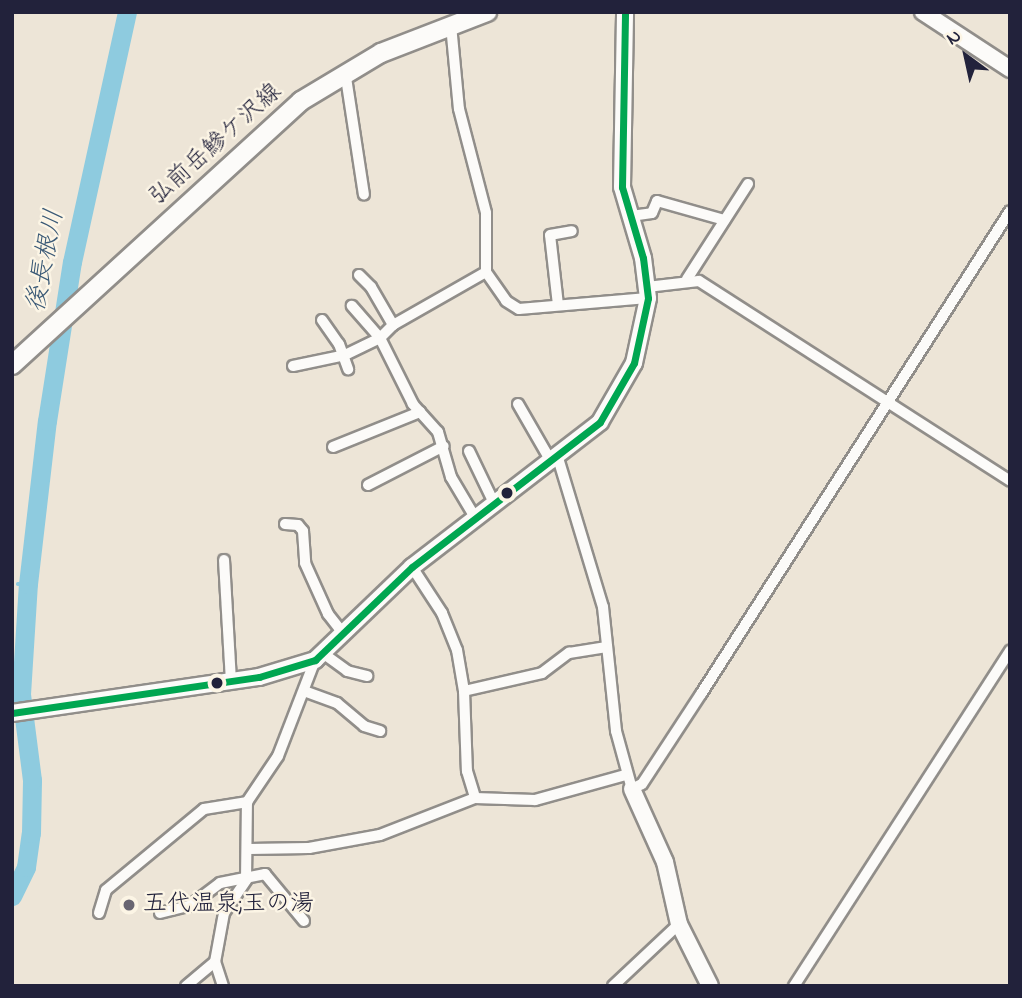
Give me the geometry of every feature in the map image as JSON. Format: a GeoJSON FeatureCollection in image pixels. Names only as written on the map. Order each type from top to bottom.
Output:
{"type":"FeatureCollection","features":[{"type":"Feature","properties":{"kind":"main road","name":"弘前岳鰺ケ沢線"},"geometry":{"type":"LineString","coordinates":[[15,362],[263,132],[345,71],[486,12]]}},
{"type":"Feature","properties":{"kind":"street"},"geometry":{"type":"LineString","coordinates":[[223,986],[215,962],[225,913],[246,880],[249,849],[247,802],[278,756],[319,657],[412,567],[555,460],[600,422],[628,379],[648,292],[622,187],[625,12]]}},
{"type":"Feature","properties":{"kind":"street"},"geometry":{"type":"LineString","coordinates":[[932,15],[1010,69]]}},
{"type":"Feature","properties":{"kind":"street"},"geometry":{"type":"LineString","coordinates":[[451,25],[459,109],[486,213],[486,272],[506,301],[519,309],[648,292],[687,279],[748,184]]}},
{"type":"Feature","properties":{"kind":"street"},"geometry":{"type":"LineString","coordinates":[[345,71],[364,195]]}},
{"type":"Feature","properties":{"kind":"street"},"geometry":{"type":"LineString","coordinates":[[631,216],[652,213],[657,201],[724,220]]}},
{"type":"Feature","properties":{"kind":"street"},"geometry":{"type":"LineString","coordinates":[[249,849],[309,848],[380,835],[475,798],[535,800],[628,782],[642,784],[1010,211]]}},
{"type":"Feature","properties":{"kind":"street"},"geometry":{"type":"LineString","coordinates":[[558,305],[550,235],[572,231]]}},
{"type":"Feature","properties":{"kind":"street"},"geometry":{"type":"LineString","coordinates":[[293,366],[345,355],[380,338],[393,325],[486,272]]}},
{"type":"Feature","properties":{"kind":"street"},"geometry":{"type":"LineString","coordinates":[[359,275],[372,287],[393,325]]}},
{"type":"Feature","properties":{"kind":"street"},"geometry":{"type":"LineString","coordinates":[[687,279],[699,281],[1010,481]]}},
{"type":"Feature","properties":{"kind":"street"},"geometry":{"type":"LineString","coordinates":[[352,306],[380,338],[420,412],[444,446],[451,477],[476,519]]}},
{"type":"Feature","properties":{"kind":"street"},"geometry":{"type":"LineString","coordinates":[[322,320],[345,355],[348,369]]}},
{"type":"Feature","properties":{"kind":"street"},"geometry":{"type":"LineString","coordinates":[[518,404],[555,460],[603,607],[628,782],[665,862],[680,924],[710,986]]}},
{"type":"Feature","properties":{"kind":"street"},"geometry":{"type":"LineString","coordinates":[[333,447],[420,412]]}},
{"type":"Feature","properties":{"kind":"street"},"geometry":{"type":"LineString","coordinates":[[368,485],[444,446]]}},
{"type":"Feature","properties":{"kind":"street"},"geometry":{"type":"LineString","coordinates":[[469,451],[495,505]]}},
{"type":"Feature","properties":{"kind":"street"},"geometry":{"type":"LineString","coordinates":[[285,524],[298,525],[303,531],[304,563],[328,614],[343,633]]}},
{"type":"Feature","properties":{"kind":"street"},"geometry":{"type":"LineString","coordinates":[[224,560],[231,682]]}},
{"type":"Feature","properties":{"kind":"street"},"geometry":{"type":"LineString","coordinates":[[412,567],[442,613],[457,650],[464,691],[467,771],[475,798]]}},
{"type":"Feature","properties":{"kind":"street"},"geometry":{"type":"LineString","coordinates":[[464,691],[542,673],[569,653],[607,647]]}},
{"type":"Feature","properties":{"kind":"street"},"geometry":{"type":"LineString","coordinates":[[793,986],[1010,651]]}},
{"type":"Feature","properties":{"kind":"street"},"geometry":{"type":"LineString","coordinates":[[12,713],[231,682],[286,671],[319,657],[347,671],[367,676]]}},
{"type":"Feature","properties":{"kind":"street"},"geometry":{"type":"LineString","coordinates":[[304,691],[337,703],[364,726],[380,731]]}},
{"type":"Feature","properties":{"kind":"street"},"geometry":{"type":"LineString","coordinates":[[99,913],[106,890],[204,809],[247,802]]}},
{"type":"Feature","properties":{"kind":"street"},"geometry":{"type":"LineString","coordinates":[[160,913],[191,905],[220,883],[246,880],[265,874],[304,921]]}},
{"type":"Feature","properties":{"kind":"street"},"geometry":{"type":"LineString","coordinates":[[613,986],[680,924]]}},
{"type":"Feature","properties":{"kind":"street"},"geometry":{"type":"LineString","coordinates":[[186,986],[215,962]]}},
{"type":"Feature","properties":{"kind":"waterway","name":"後長根川"},"geometry":{"type":"LineString","coordinates":[[12,896],[26,867],[31,833],[32,780],[21,694],[28,584],[47,421],[72,262],[127,12]]}},
{"type":"Feature","properties":{"kind":"waterway"},"geometry":{"type":"LineString","coordinates":[[18,584],[28,584]]}},
{"type":"Feature","properties":{"kind":"transit line"},"geometry":{"type":"LineString","coordinates":[[12,713],[259,677],[315,660],[412,567],[600,422],[634,363],[648,298],[643,258],[622,187],[625,12]]}},
{"type":"Feature","properties":{"kind":"place","name":"五代温泉;玉の湯"},"geometry":{"type":"Point","coordinates":[129,905]}}]}
